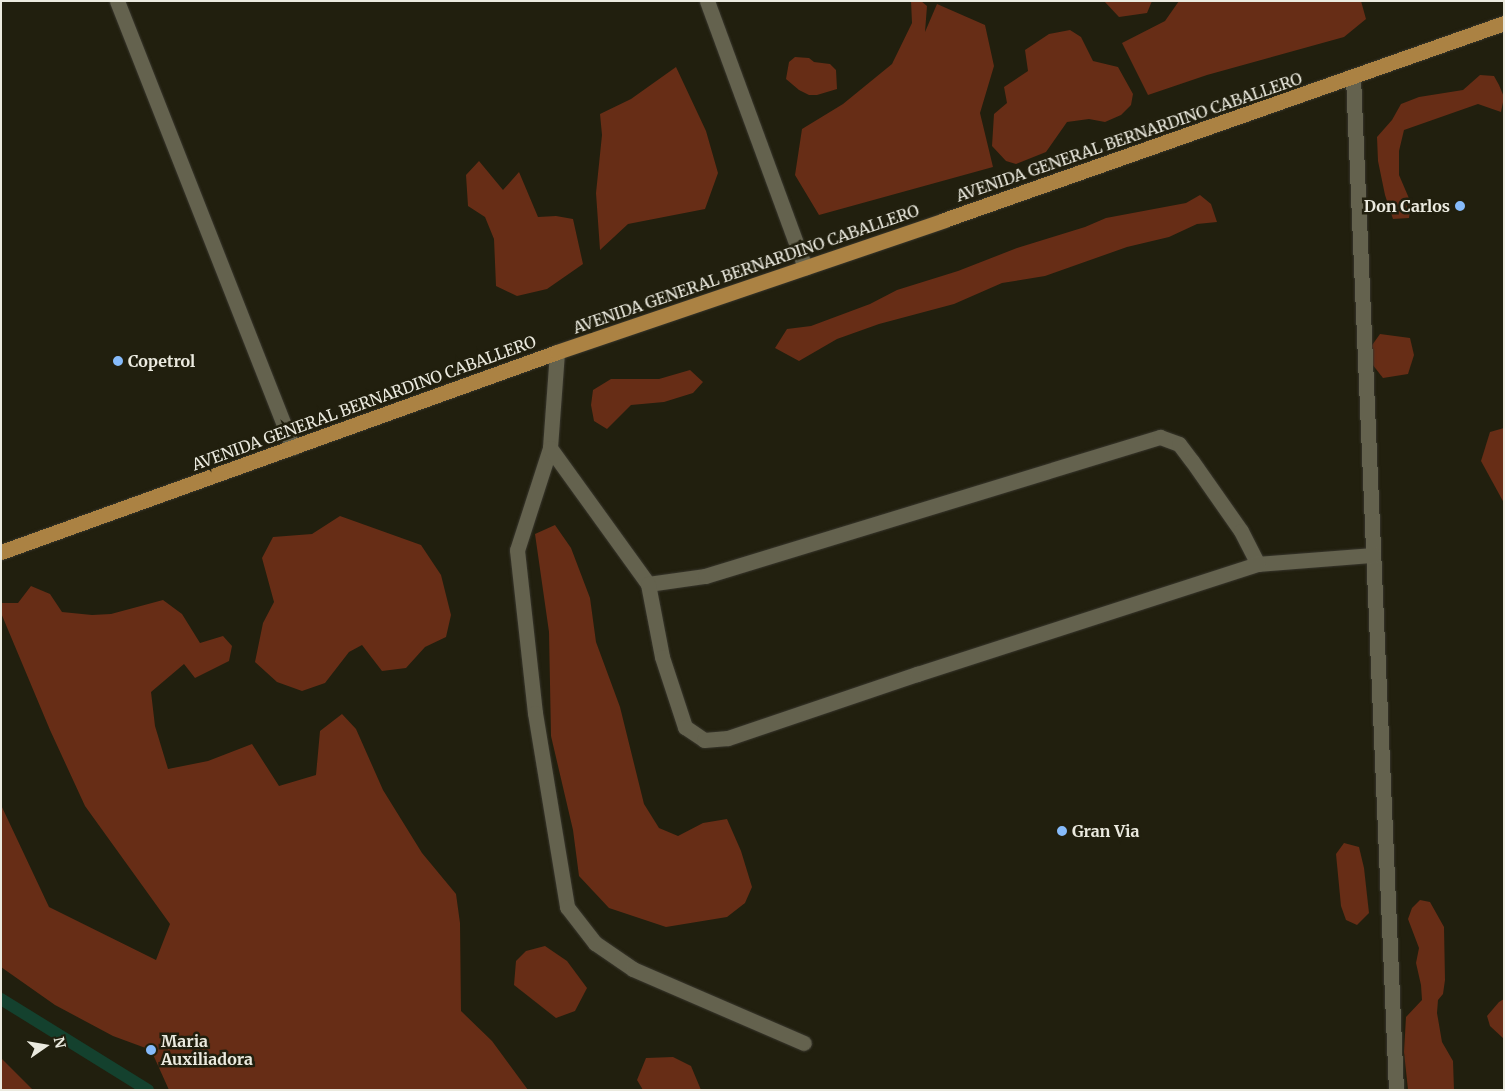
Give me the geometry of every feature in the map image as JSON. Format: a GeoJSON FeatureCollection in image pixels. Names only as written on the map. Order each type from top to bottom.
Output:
{"type":"FeatureCollection","features":[{"type":"Feature","properties":{"kind":"main road","name":"AVENIDA GENERAL BERNARDINO CABALLERO"},"geometry":{"type":"LineString","coordinates":[[1,552],[557,352],[806,268],[1504,23]]}},
{"type":"Feature","properties":{"kind":"street"},"geometry":{"type":"LineString","coordinates":[[117,1],[293,448]]}},
{"type":"Feature","properties":{"kind":"street"},"geometry":{"type":"LineString","coordinates":[[707,1],[806,268]]}},
{"type":"Feature","properties":{"kind":"street"},"geometry":{"type":"LineString","coordinates":[[1353,77],[1396,1090]]}},
{"type":"Feature","properties":{"kind":"street"},"geometry":{"type":"LineString","coordinates":[[557,352],[550,448],[516,550],[535,713],[567,907],[595,943],[633,969],[804,1043]]}},
{"type":"Feature","properties":{"kind":"street"},"geometry":{"type":"LineString","coordinates":[[648,584],[705,576],[1160,437],[1179,444],[1241,531],[1258,564]]}},
{"type":"Feature","properties":{"kind":"street"},"geometry":{"type":"LineString","coordinates":[[550,448],[648,584],[662,657],[685,727],[704,740],[728,738],[917,674],[1258,564],[1373,555]]}},
{"type":"Feature","properties":{"kind":"shaded area"},"geometry":{"type":"Polygon","coordinates":[[[911,1],[921,1],[927,6],[925,32],[937,4],[985,25],[994,66],[980,113],[993,167],[819,215],[795,175],[802,129],[843,104],[892,64],[912,23],[911,1]]]}},
{"type":"Feature","properties":{"kind":"shaded area"},"geometry":{"type":"Polygon","coordinates":[[[1104,1],[1152,1],[1147,13],[1119,17],[1104,1]]]}},
{"type":"Feature","properties":{"kind":"shaded area"},"geometry":{"type":"Polygon","coordinates":[[[1179,1],[1361,1],[1366,19],[1344,37],[1207,75],[1148,95],[1122,43],[1165,21],[1179,1]]]}},
{"type":"Feature","properties":{"kind":"shaded area"},"geometry":{"type":"Polygon","coordinates":[[[1070,30],[1081,37],[1093,61],[1118,67],[1133,94],[1131,105],[1121,115],[1105,122],[1089,119],[1067,122],[1046,152],[1016,164],[1006,161],[992,146],[994,114],[1007,103],[1004,87],[1028,71],[1025,50],[1049,34],[1070,30]]]}},
{"type":"Feature","properties":{"kind":"shaded area"},"geometry":{"type":"Polygon","coordinates":[[[795,57],[809,58],[814,62],[830,64],[836,70],[837,89],[817,95],[809,95],[799,90],[786,79],[789,62],[795,57]]]}},
{"type":"Feature","properties":{"kind":"shaded area"},"geometry":{"type":"Polygon","coordinates":[[[676,67],[706,131],[718,173],[705,209],[628,224],[600,250],[596,193],[602,135],[600,114],[631,99],[676,67]]]}},
{"type":"Feature","properties":{"kind":"shaded area"},"geometry":{"type":"Polygon","coordinates":[[[1480,75],[1494,76],[1504,97],[1501,112],[1478,104],[1404,130],[1399,151],[1399,175],[1411,203],[1409,218],[1393,219],[1385,195],[1378,161],[1377,137],[1392,120],[1401,104],[1419,97],[1463,90],[1480,75]]]}},
{"type":"Feature","properties":{"kind":"shaded area"},"geometry":{"type":"Polygon","coordinates":[[[479,161],[503,190],[519,172],[538,217],[556,216],[573,219],[583,264],[547,289],[517,296],[496,286],[494,239],[485,217],[468,206],[466,175],[479,161]]]}},
{"type":"Feature","properties":{"kind":"shaded area"},"geometry":{"type":"Polygon","coordinates":[[[1200,195],[1211,204],[1217,222],[1197,224],[1169,237],[1127,247],[1045,276],[1002,283],[954,304],[879,324],[837,339],[799,361],[775,348],[787,329],[811,326],[870,304],[897,290],[958,271],[1017,248],[1085,227],[1106,218],[1186,203],[1200,195]]]}},
{"type":"Feature","properties":{"kind":"shaded area"},"geometry":{"type":"Polygon","coordinates":[[[1380,334],[1410,338],[1414,355],[1408,374],[1383,378],[1365,355],[1380,334]]]}},
{"type":"Feature","properties":{"kind":"shaded area"},"geometry":{"type":"Polygon","coordinates":[[[690,370],[703,382],[693,393],[664,402],[631,405],[607,429],[594,421],[591,405],[593,390],[611,379],[659,379],[690,370]]]}},
{"type":"Feature","properties":{"kind":"shaded area"},"geometry":{"type":"Polygon","coordinates":[[[1504,428],[1504,503],[1481,461],[1490,432],[1504,428]]]}},
{"type":"Feature","properties":{"kind":"shaded area"},"geometry":{"type":"Polygon","coordinates":[[[340,516],[421,545],[441,575],[451,615],[446,637],[425,647],[406,668],[382,671],[362,645],[349,652],[325,683],[302,691],[277,682],[255,662],[263,623],[274,602],[262,558],[273,537],[312,534],[340,516]]]}},
{"type":"Feature","properties":{"kind":"shaded area"},"geometry":{"type":"Polygon","coordinates":[[[555,525],[571,548],[590,598],[596,642],[620,707],[644,804],[659,828],[678,836],[703,823],[727,819],[741,851],[752,887],[745,903],[727,917],[666,927],[609,908],[579,876],[573,830],[551,736],[549,632],[535,534],[555,525]]]}},
{"type":"Feature","properties":{"kind":"shaded area"},"geometry":{"type":"Polygon","coordinates":[[[31,586],[50,594],[62,612],[92,615],[111,614],[163,600],[182,614],[200,643],[223,636],[232,646],[229,661],[195,678],[184,664],[151,692],[155,726],[168,769],[208,761],[252,744],[279,786],[316,775],[320,731],[342,714],[356,729],[383,790],[422,853],[456,894],[460,923],[461,1011],[492,1041],[528,1090],[169,1090],[151,1050],[113,1036],[55,1005],[1,967],[1,805],[49,907],[156,960],[170,924],[85,806],[50,730],[1,613],[1,603],[18,603],[31,586]]]}},
{"type":"Feature","properties":{"kind":"shaded area"},"geometry":{"type":"Polygon","coordinates":[[[1344,843],[1359,847],[1364,868],[1369,913],[1357,925],[1346,920],[1341,906],[1336,854],[1344,843]]]}},
{"type":"Feature","properties":{"kind":"shaded area"},"geometry":{"type":"Polygon","coordinates":[[[1420,900],[1430,902],[1444,927],[1445,980],[1443,994],[1438,1000],[1437,1013],[1442,1042],[1453,1061],[1454,1090],[1408,1090],[1404,1052],[1406,1017],[1422,1000],[1416,963],[1419,948],[1408,919],[1412,908],[1420,900]]]}},
{"type":"Feature","properties":{"kind":"shaded area"},"geometry":{"type":"Polygon","coordinates":[[[545,946],[567,961],[587,988],[575,1011],[556,1018],[514,985],[516,961],[526,951],[545,946]]]}},
{"type":"Feature","properties":{"kind":"shaded area"},"geometry":{"type":"Polygon","coordinates":[[[1504,999],[1504,1039],[1490,1026],[1487,1016],[1504,999]]]}},
{"type":"Feature","properties":{"kind":"shaded area"},"geometry":{"type":"Polygon","coordinates":[[[673,1057],[691,1066],[701,1090],[643,1090],[637,1080],[646,1058],[673,1057]]]}},
{"type":"Feature","properties":{"kind":"shaded area"},"geometry":{"type":"Polygon","coordinates":[[[1,1058],[33,1090],[1,1090],[1,1058]]]}},
{"type":"Feature","properties":{"kind":"waterway"},"geometry":{"type":"LineString","coordinates":[[1,999],[148,1090]]}},
{"type":"Feature","properties":{"kind":"place","name":"Don Carlos"},"geometry":{"type":"Point","coordinates":[1460,206]}},
{"type":"Feature","properties":{"kind":"place","name":"Copetrol"},"geometry":{"type":"Point","coordinates":[118,361]}},
{"type":"Feature","properties":{"kind":"place","name":"Gran Via"},"geometry":{"type":"Point","coordinates":[1062,831]}},
{"type":"Feature","properties":{"kind":"place","name":"Maria Auxiliadora"},"geometry":{"type":"Point","coordinates":[151,1050]}}]}
